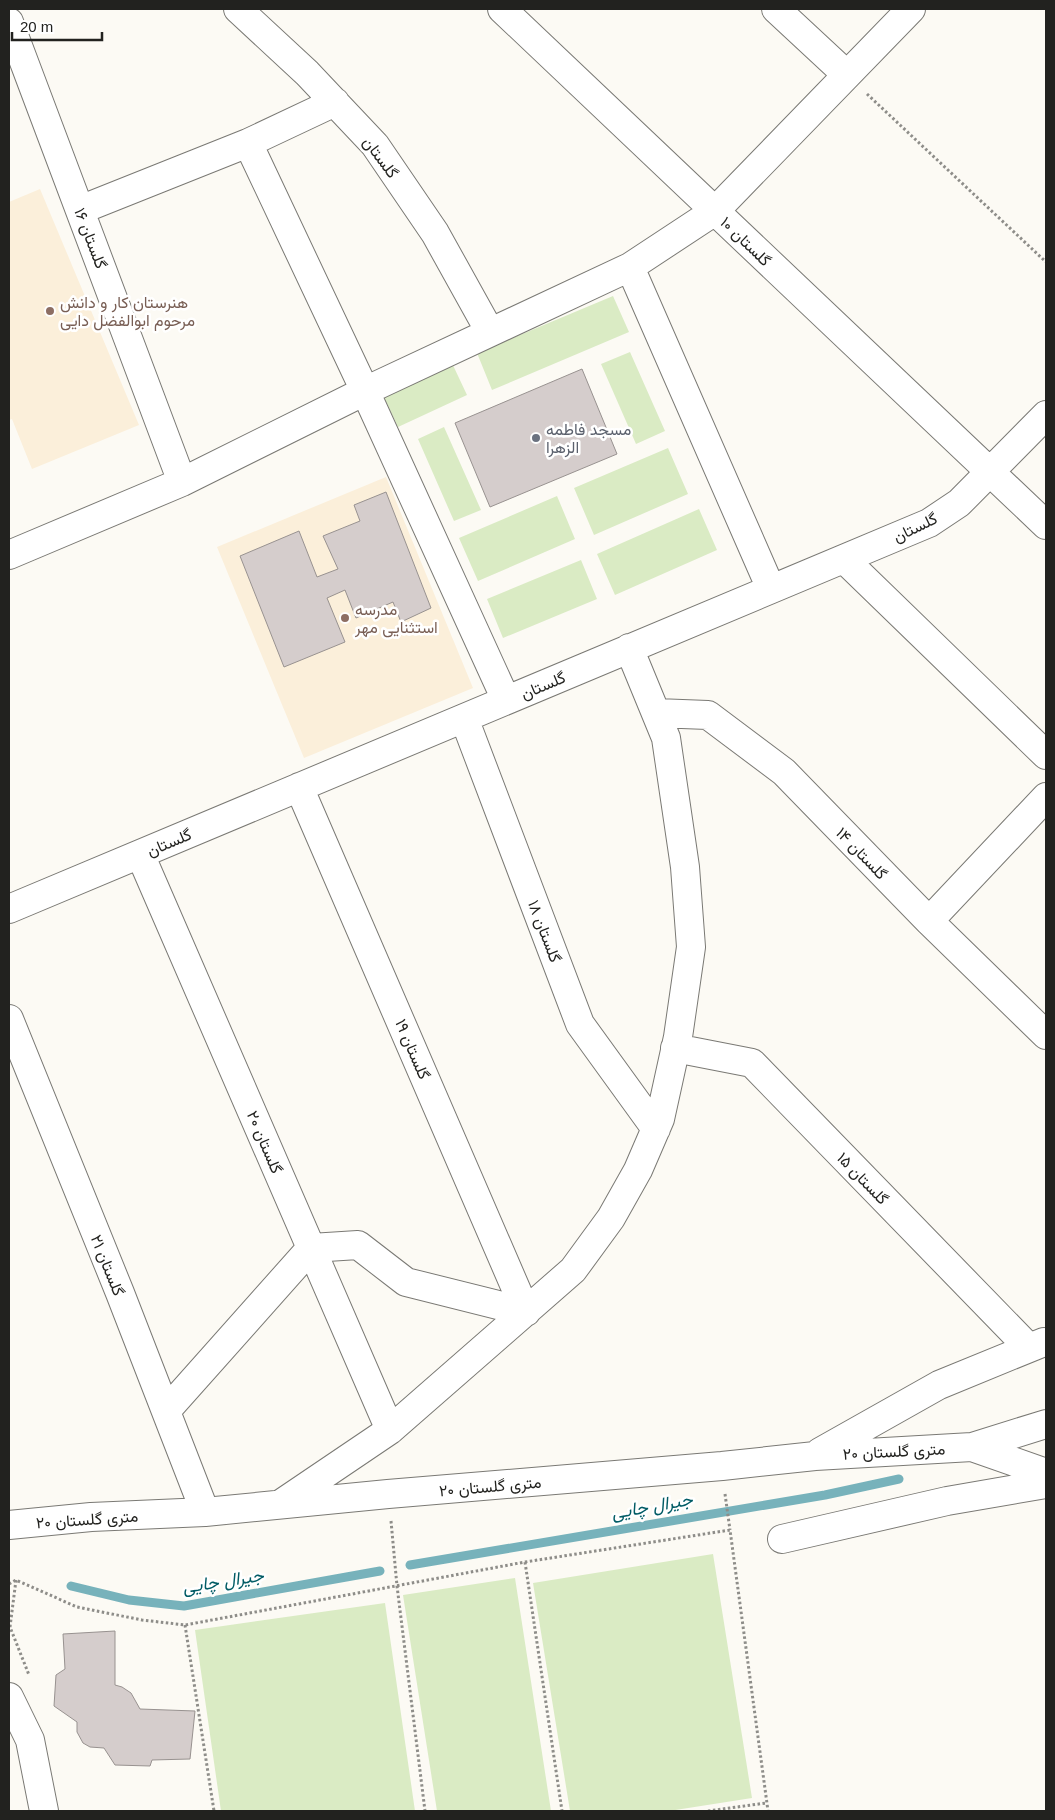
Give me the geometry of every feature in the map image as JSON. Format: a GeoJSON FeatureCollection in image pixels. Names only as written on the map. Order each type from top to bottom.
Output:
{"type":"FeatureCollection","features":[{"type":"Feature","properties":{"kind":"street","name":"گلستان"},"geometry":{"type":"LineString","coordinates":[[238,9],[307,72],[375,145],[430,225],[490,332]]}},
{"type":"Feature","properties":{"kind":"street","name":"گلستان ۱۰"},"geometry":{"type":"LineString","coordinates":[[502,9],[1046,525]]}},
{"type":"Feature","properties":{"kind":"street"},"geometry":{"type":"LineString","coordinates":[[776,9],[847,75]]}},
{"type":"Feature","properties":{"kind":"street"},"geometry":{"type":"LineString","coordinates":[[9,555],[182,482],[365,391],[630,267],[715,211],[911,9]]}},
{"type":"Feature","properties":{"kind":"street","name":"گلستان ۱۶"},"geometry":{"type":"LineString","coordinates":[[9,22],[182,482]]}},
{"type":"Feature","properties":{"kind":"street"},"geometry":{"type":"LineString","coordinates":[[80,210],[248,143],[334,102]]}},
{"type":"Feature","properties":{"kind":"street"},"geometry":{"type":"LineString","coordinates":[[248,143],[365,391],[506,700]]}},
{"type":"Feature","properties":{"kind":"street"},"geometry":{"type":"LineString","coordinates":[[630,267],[771,589]]}},
{"type":"Feature","properties":{"kind":"street","name":"گلستان"},"geometry":{"type":"LineString","coordinates":[[9,909],[929,523],[959,503],[1046,415]]}},
{"type":"Feature","properties":{"kind":"street"},"geometry":{"type":"LineString","coordinates":[[844,558],[1046,755]]}},
{"type":"Feature","properties":{"kind":"street"},"geometry":{"type":"LineString","coordinates":[[280,1505],[390,1430],[573,1270],[611,1218],[638,1170],[660,1119],[676,1048],[691,947],[684,858],[666,738],[629,648]]}},
{"type":"Feature","properties":{"kind":"street","name":"گلستان ۱۴"},"geometry":{"type":"LineString","coordinates":[[656,713],[708,715],[784,772],[928,922],[1046,1035]]}},
{"type":"Feature","properties":{"kind":"street","name":"گلستان ۱۸"},"geometry":{"type":"LineString","coordinates":[[464,718],[580,1024],[656,1128]]}},
{"type":"Feature","properties":{"kind":"street","name":"گلستان ۱۹"},"geometry":{"type":"LineString","coordinates":[[299,787],[526,1312]]}},
{"type":"Feature","properties":{"kind":"street"},"geometry":{"type":"LineString","coordinates":[[928,922],[1046,797]]}},
{"type":"Feature","properties":{"kind":"street","name":"گلستان ۲۰"},"geometry":{"type":"LineString","coordinates":[[140,854],[390,1430]]}},
{"type":"Feature","properties":{"kind":"street","name":"گلستان ۲۱"},"geometry":{"type":"LineString","coordinates":[[9,1020],[205,1512]]}},
{"type":"Feature","properties":{"kind":"street","name":"گلستان ۱۵"},"geometry":{"type":"LineString","coordinates":[[676,1048],[752,1063],[1037,1345]]}},
{"type":"Feature","properties":{"kind":"street"},"geometry":{"type":"LineString","coordinates":[[166,1412],[311,1248],[358,1245],[406,1282],[526,1312]]}},
{"type":"Feature","properties":{"kind":"street"},"geometry":{"type":"LineString","coordinates":[[815,1456],[939,1385],[1037,1345]]}},
{"type":"Feature","properties":{"kind":"street","name":"۲۰ متری گلستان"},"geometry":{"type":"LineString","coordinates":[[9,1525],[91,1517],[205,1512],[815,1456],[972,1447],[1046,1424]]}},
{"type":"Feature","properties":{"kind":"street","name":"۲۰ متری گلستان"},"geometry":{"type":"LineString","coordinates":[[972,1447],[1046,1473]]}},
{"type":"Feature","properties":{"kind":"street"},"geometry":{"type":"LineString","coordinates":[[782,1539],[947,1501],[1046,1484]]}},
{"type":"Feature","properties":{"kind":"street"},"geometry":{"type":"LineString","coordinates":[[9,1697],[30,1740],[44,1811]]}},
{"type":"Feature","properties":{"kind":"path"},"geometry":{"type":"LineString","coordinates":[[847,75],[1046,262]]}},
{"type":"Feature","properties":{"kind":"path"},"geometry":{"type":"LineString","coordinates":[[725,1490],[768,1811]]}},
{"type":"Feature","properties":{"kind":"path"},"geometry":{"type":"LineString","coordinates":[[388,1494],[397,1586],[425,1811]]}},
{"type":"Feature","properties":{"kind":"path"},"geometry":{"type":"LineString","coordinates":[[9,1584],[16,1580],[77,1607],[142,1620],[185,1625],[525,1562],[730,1529]]}},
{"type":"Feature","properties":{"kind":"path"},"geometry":{"type":"LineString","coordinates":[[525,1562],[562,1811]]}},
{"type":"Feature","properties":{"kind":"path"},"geometry":{"type":"LineString","coordinates":[[185,1625],[214,1811]]}},
{"type":"Feature","properties":{"kind":"path"},"geometry":{"type":"LineString","coordinates":[[708,1811],[766,1803]]}},
{"type":"Feature","properties":{"kind":"shaded area","name":"هنرستان کار و دانش مرحوم ابوالفضل دایی"},"geometry":{"type":"Polygon","coordinates":[[[40,189],[139,425],[32,469],[12,419],[9,420],[9,202],[40,189]]]}},
{"type":"Feature","properties":{"kind":"shaded area","name":"مدرسه استثنایی مهر"},"geometry":{"type":"Polygon","coordinates":[[[386,477],[473,688],[304,758],[217,547],[386,477]]]}},
{"type":"Feature","properties":{"kind":"green space"},"geometry":{"type":"Polygon","coordinates":[[[613,296],[629,332],[492,390],[477,353],[613,296]]]}},
{"type":"Feature","properties":{"kind":"green space"},"geometry":{"type":"Polygon","coordinates":[[[630,352],[665,431],[636,444],[601,364],[630,352]]]}},
{"type":"Feature","properties":{"kind":"green space"},"geometry":{"type":"Polygon","coordinates":[[[451,361],[467,395],[398,427],[382,393],[451,361]]]}},
{"type":"Feature","properties":{"kind":"green space"},"geometry":{"type":"Polygon","coordinates":[[[444,427],[481,510],[454,521],[418,439],[444,427]]]}},
{"type":"Feature","properties":{"kind":"green space"},"geometry":{"type":"Polygon","coordinates":[[[668,448],[688,494],[594,535],[574,488],[668,448]]]}},
{"type":"Feature","properties":{"kind":"green space"},"geometry":{"type":"Polygon","coordinates":[[[557,496],[575,539],[478,581],[459,538],[557,496]]]}},
{"type":"Feature","properties":{"kind":"green space"},"geometry":{"type":"Polygon","coordinates":[[[699,509],[717,550],[615,595],[597,554],[699,509]]]}},
{"type":"Feature","properties":{"kind":"green space"},"geometry":{"type":"Polygon","coordinates":[[[581,560],[597,599],[503,638],[487,599],[581,560]]]}},
{"type":"Feature","properties":{"kind":"green space"},"geometry":{"type":"Polygon","coordinates":[[[713,1554],[752,1798],[669,1811],[570,1811],[533,1583],[713,1554]]]}},
{"type":"Feature","properties":{"kind":"green space"},"geometry":{"type":"Polygon","coordinates":[[[515,1578],[551,1811],[437,1811],[403,1595],[515,1578]]]}},
{"type":"Feature","properties":{"kind":"green space"},"geometry":{"type":"Polygon","coordinates":[[[385,1603],[415,1811],[221,1811],[195,1630],[385,1603]]]}},
{"type":"Feature","properties":{"kind":"building","name":"مسجد فاطمه الزهرا"},"geometry":{"type":"Polygon","coordinates":[[[582,369],[617,454],[490,507],[455,423],[582,369]]]}},
{"type":"Feature","properties":{"kind":"building"},"geometry":{"type":"Polygon","coordinates":[[[386,492],[431,608],[401,622],[393,602],[356,618],[345,590],[327,598],[345,642],[284,667],[240,556],[299,531],[317,577],[338,569],[323,536],[360,521],[354,505],[386,492]]]}},
{"type":"Feature","properties":{"kind":"building"},"geometry":{"type":"Polygon","coordinates":[[[115,1631],[115,1685],[131,1693],[140,1709],[195,1711],[190,1759],[152,1760],[150,1766],[115,1765],[104,1748],[90,1747],[83,1743],[77,1732],[77,1722],[54,1706],[56,1675],[65,1669],[63,1634],[115,1631]]]}},
{"type":"Feature","properties":{"kind":"waterway","name":"جیرال چایی"},"geometry":{"type":"LineString","coordinates":[[410,1565],[825,1495],[899,1479]]}},
{"type":"Feature","properties":{"kind":"waterway","name":"جیرال چایی"},"geometry":{"type":"LineString","coordinates":[[71,1586],[129,1600],[184,1606],[380,1571]]}},
{"type":"Feature","properties":{"kind":"place","name":"هنرستان کار و دانش مرحوم ابوالفضل دایی"},"geometry":{"type":"Point","coordinates":[50,311]}},
{"type":"Feature","properties":{"kind":"place","name":"مسجد فاطمه الزهرا"},"geometry":{"type":"Point","coordinates":[536,438]}},
{"type":"Feature","properties":{"kind":"place","name":"مدرسه استثنایی مهر"},"geometry":{"type":"Point","coordinates":[345,618]}}]}
